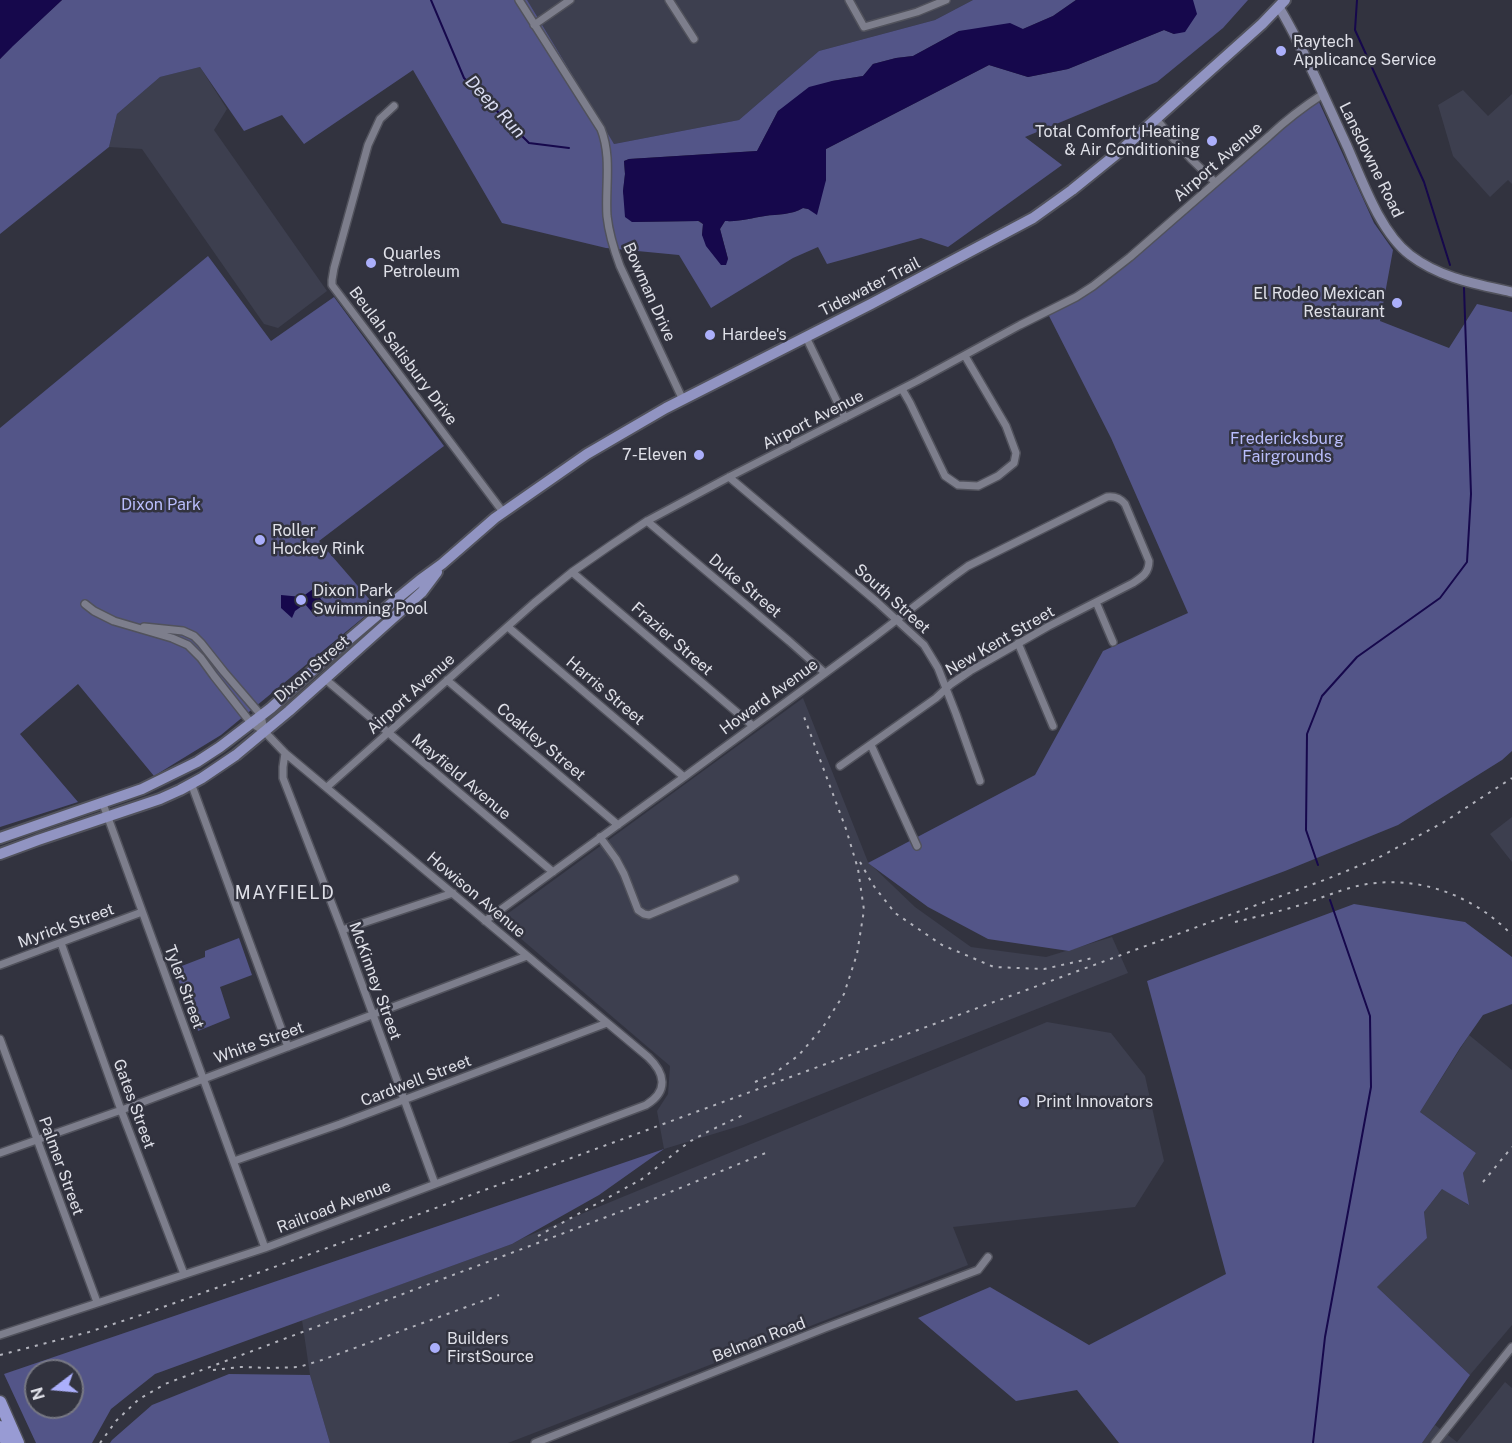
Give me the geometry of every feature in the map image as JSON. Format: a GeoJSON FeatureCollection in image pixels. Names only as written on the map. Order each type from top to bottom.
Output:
{"type":"FeatureCollection","features":[{"type":"Feature","properties":{"kind":"highway"},"geometry":{"type":"LineString","coordinates":[[1,1403],[18,1443]]}},
{"type":"Feature","properties":{"kind":"highway"},"geometry":{"type":"LineString","coordinates":[[0,1427],[7,1443]]}},
{"type":"Feature","properties":{"kind":"main road","name":"Lansdowne Road"},"geometry":{"type":"LineString","coordinates":[[1282,3],[1375,207],[1392,237],[1423,264],[1446,276],[1512,292]]}},
{"type":"Feature","properties":{"kind":"main road","name":"Tidewater Trail"},"geometry":{"type":"LineString","coordinates":[[442,564],[503,512],[587,454],[683,400],[1033,218],[1072,190],[1156,119],[1262,24],[1282,3]]}},
{"type":"Feature","properties":{"kind":"main road","name":"Dixon Street"},"geometry":{"type":"LineString","coordinates":[[0,854],[160,799],[180,790],[236,755],[422,592],[442,564]]}},
{"type":"Feature","properties":{"kind":"main road","name":"Dixon Street"},"geometry":{"type":"LineString","coordinates":[[0,838],[103,804],[153,785],[187,768],[220,747],[261,715],[395,600],[442,564]]}},
{"type":"Feature","properties":{"kind":"street","name":"Bowman Drive"},"geometry":{"type":"LineString","coordinates":[[519,0],[601,129],[607,149],[607,216],[614,251],[683,400]]}},
{"type":"Feature","properties":{"kind":"street"},"geometry":{"type":"LineString","coordinates":[[534,25],[570,0]]}},
{"type":"Feature","properties":{"kind":"street"},"geometry":{"type":"LineString","coordinates":[[669,0],[694,39]]}},
{"type":"Feature","properties":{"kind":"street"},"geometry":{"type":"LineString","coordinates":[[849,0],[864,27],[917,12],[946,0]]}},
{"type":"Feature","properties":{"kind":"street","name":"Airport Avenue"},"geometry":{"type":"LineString","coordinates":[[327,787],[572,572],[647,521],[965,356],[1093,286],[1130,257],[1297,111],[1323,94]]}},
{"type":"Feature","properties":{"kind":"street","name":"Beulah Salisbury Drive"},"geometry":{"type":"LineString","coordinates":[[394,106],[380,119],[368,145],[334,268],[332,285],[503,512]]}},
{"type":"Feature","properties":{"kind":"street"},"geometry":{"type":"LineString","coordinates":[[1156,119],[1215,182]]}},
{"type":"Feature","properties":{"kind":"street"},"geometry":{"type":"LineString","coordinates":[[806,337],[845,418]]}},
{"type":"Feature","properties":{"kind":"street"},"geometry":{"type":"LineString","coordinates":[[902,389],[945,476],[958,485],[978,486],[998,477],[1014,463],[1016,453],[1006,426],[965,356]]}},
{"type":"Feature","properties":{"kind":"street","name":"South Street"},"geometry":{"type":"LineString","coordinates":[[729,477],[897,619],[930,654],[946,688],[980,782]]}},
{"type":"Feature","properties":{"kind":"street","name":"Howard Avenue"},"geometry":{"type":"LineString","coordinates":[[485,921],[684,777],[950,579],[978,561],[1107,497],[1117,497],[1125,504],[1149,561],[1149,568],[1145,575],[1119,590]]}},
{"type":"Feature","properties":{"kind":"street","name":"Duke Street"},"geometry":{"type":"LineString","coordinates":[[647,521],[825,673]]}},
{"type":"Feature","properties":{"kind":"street","name":"Frazier Street"},"geometry":{"type":"LineString","coordinates":[[572,572],[753,726]]}},
{"type":"Feature","properties":{"kind":"street","name":"New Kent Street"},"geometry":{"type":"LineString","coordinates":[[840,766],[970,671],[1119,590]]}},
{"type":"Feature","properties":{"kind":"street"},"geometry":{"type":"LineString","coordinates":[[1096,602],[1113,642]]}},
{"type":"Feature","properties":{"kind":"street"},"geometry":{"type":"LineString","coordinates":[[85,604],[114,621],[188,645],[195,650],[251,723],[264,731]]}},
{"type":"Feature","properties":{"kind":"street"},"geometry":{"type":"LineString","coordinates":[[137,627],[173,629],[194,636],[207,648],[224,672],[261,715],[264,731]]}},
{"type":"Feature","properties":{"kind":"street","name":"Harris Street"},"geometry":{"type":"LineString","coordinates":[[508,627],[684,777]]}},
{"type":"Feature","properties":{"kind":"street"},"geometry":{"type":"LineString","coordinates":[[1018,643],[1053,726]]}},
{"type":"Feature","properties":{"kind":"street","name":"Mayfield Avenue"},"geometry":{"type":"LineString","coordinates":[[325,679],[553,872]]}},
{"type":"Feature","properties":{"kind":"street","name":"Coakley Street"},"geometry":{"type":"LineString","coordinates":[[447,680],[618,825]]}},
{"type":"Feature","properties":{"kind":"street","name":"Howison Avenue"},"geometry":{"type":"LineString","coordinates":[[264,731],[285,753],[654,1063],[663,1077],[663,1083]]}},
{"type":"Feature","properties":{"kind":"street"},"geometry":{"type":"LineString","coordinates":[[871,745],[917,846]]}},
{"type":"Feature","properties":{"kind":"street","name":"McKinney Street"},"geometry":{"type":"LineString","coordinates":[[285,753],[284,778],[435,1184]]}},
{"type":"Feature","properties":{"kind":"street"},"geometry":{"type":"LineString","coordinates":[[191,783],[288,1047]]}},
{"type":"Feature","properties":{"kind":"street","name":"Tyler Street"},"geometry":{"type":"LineString","coordinates":[[103,804],[265,1248]]}},
{"type":"Feature","properties":{"kind":"street"},"geometry":{"type":"LineString","coordinates":[[600,837],[624,874],[638,910],[644,914],[649,915],[735,879]]}},
{"type":"Feature","properties":{"kind":"street"},"geometry":{"type":"LineString","coordinates":[[342,930],[453,893]]}},
{"type":"Feature","properties":{"kind":"street","name":"Myrick Street"},"geometry":{"type":"LineString","coordinates":[[0,965],[142,912]]}},
{"type":"Feature","properties":{"kind":"street","name":"Gates Street"},"geometry":{"type":"LineString","coordinates":[[61,943],[121,1110],[184,1274]]}},
{"type":"Feature","properties":{"kind":"street","name":"White Street"},"geometry":{"type":"LineString","coordinates":[[0,1153],[121,1110],[527,956]]}},
{"type":"Feature","properties":{"kind":"street","name":"Cardwell Street"},"geometry":{"type":"LineString","coordinates":[[234,1161],[607,1023]]}},
{"type":"Feature","properties":{"kind":"street","name":"Palmer Street"},"geometry":{"type":"LineString","coordinates":[[0,1040],[97,1302]]}},
{"type":"Feature","properties":{"kind":"street","name":"Railroad Avenue"},"geometry":{"type":"LineString","coordinates":[[0,1335],[265,1248],[646,1105],[656,1098],[663,1083]]}},
{"type":"Feature","properties":{"kind":"street","name":"Belman Road"},"geometry":{"type":"LineString","coordinates":[[535,1443],[978,1270],[988,1257]]}},
{"type":"Feature","properties":{"kind":"street"},"geometry":{"type":"LineString","coordinates":[[1435,1443],[1512,1347]]}},
{"type":"Feature","properties":{"kind":"shaded area"},"geometry":{"type":"Polygon","coordinates":[[[0,0],[62,0],[0,59],[0,0]]]}},
{"type":"Feature","properties":{"kind":"shaded area"},"geometry":{"type":"Polygon","coordinates":[[[503,0],[973,0],[935,20],[819,51],[739,120],[614,144],[503,0]]]}},
{"type":"Feature","properties":{"kind":"shaded area"},"geometry":{"type":"Polygon","coordinates":[[[1076,0],[1193,0],[1197,14],[1185,32],[1174,34],[1164,30],[1068,69],[1028,77],[989,65],[826,149],[826,180],[817,215],[803,208],[789,213],[725,221],[720,229],[728,259],[726,265],[721,265],[706,246],[702,235],[703,224],[699,221],[632,222],[625,217],[624,161],[757,151],[778,111],[809,87],[863,76],[873,64],[913,56],[959,31],[1010,23],[1023,29],[1053,16],[1076,0]]]}},
{"type":"Feature","properties":{"kind":"shaded area"},"geometry":{"type":"Polygon","coordinates":[[[200,67],[227,109],[214,130],[327,291],[278,328],[264,324],[142,149],[109,147],[117,114],[160,77],[200,67]]]}},
{"type":"Feature","properties":{"kind":"shaded area"},"geometry":{"type":"Polygon","coordinates":[[[1463,90],[1488,116],[1512,94],[1512,184],[1508,180],[1490,197],[1453,156],[1438,105],[1463,90]]]}},
{"type":"Feature","properties":{"kind":"shaded area","name":"Dixon Park Swimming Pool"},"geometry":{"type":"Polygon","coordinates":[[[313,589],[328,608],[316,617],[305,604],[295,611],[292,618],[281,608],[281,595],[302,597],[313,589]]]}},
{"type":"Feature","properties":{"kind":"shaded area"},"geometry":{"type":"Polygon","coordinates":[[[803,698],[868,862],[915,907],[971,947],[1046,957],[1112,937],[1128,973],[743,1125],[664,1149],[657,1111],[668,1094],[670,1066],[499,920],[803,698]]]}},
{"type":"Feature","properties":{"kind":"shaded area"},"geometry":{"type":"Polygon","coordinates":[[[1512,817],[1512,862],[1490,834],[1512,817]]]}},
{"type":"Feature","properties":{"kind":"shaded area"},"geometry":{"type":"Polygon","coordinates":[[[1047,1022],[1111,1033],[1145,1076],[1164,1161],[1135,1207],[953,1227],[968,1265],[508,1443],[330,1443],[310,1375],[302,1320],[512,1244],[1047,1022]]]}},
{"type":"Feature","properties":{"kind":"shaded area"},"geometry":{"type":"Polygon","coordinates":[[[1469,1035],[1512,1070],[1512,1325],[1470,1375],[1377,1287],[1427,1238],[1424,1212],[1443,1188],[1468,1205],[1463,1173],[1476,1153],[1420,1112],[1469,1035]]]}},
{"type":"Feature","properties":{"kind":"shaded area"},"geometry":{"type":"Polygon","coordinates":[[[1505,1382],[1512,1388],[1512,1443],[1422,1443],[1435,1425],[1457,1442],[1505,1382]]]}},
{"type":"Feature","properties":{"kind":"green space"},"geometry":{"type":"Polygon","coordinates":[[[62,0],[527,0],[614,144],[739,120],[819,51],[935,20],[973,0],[1076,0],[1053,16],[1023,29],[959,31],[913,56],[873,64],[863,76],[832,81],[778,111],[757,151],[624,161],[623,192],[632,222],[698,221],[703,224],[702,235],[728,259],[720,229],[725,221],[808,209],[826,180],[826,149],[989,65],[1028,77],[1068,69],[1164,30],[1174,34],[1193,0],[1248,0],[1223,28],[1157,82],[1025,137],[1062,165],[948,247],[921,238],[827,264],[818,247],[793,258],[711,308],[679,255],[606,248],[502,223],[413,70],[304,144],[282,115],[244,131],[200,67],[160,77],[117,114],[109,147],[0,234],[0,59],[62,0]]]}},
{"type":"Feature","properties":{"kind":"green space","name":"Fredericksburg Fairgrounds"},"geometry":{"type":"Polygon","coordinates":[[[1319,102],[1374,223],[1393,250],[1380,321],[1449,348],[1477,304],[1512,312],[1512,751],[1502,760],[1398,825],[1285,871],[1069,951],[988,939],[928,907],[868,863],[1035,775],[1103,651],[1188,613],[1111,438],[1047,312],[1093,286],[1297,111],[1319,102]]]}},
{"type":"Feature","properties":{"kind":"green space","name":"Dixon Park"},"geometry":{"type":"Polygon","coordinates":[[[208,256],[271,341],[334,297],[444,446],[319,541],[376,607],[221,735],[154,776],[78,684],[20,734],[78,802],[0,827],[0,428],[208,256]]]}},
{"type":"Feature","properties":{"kind":"green space"},"geometry":{"type":"Polygon","coordinates":[[[1354,904],[1465,922],[1512,957],[1512,1004],[1483,1015],[1420,1112],[1476,1153],[1463,1173],[1469,1205],[1442,1189],[1424,1212],[1427,1238],[1377,1287],[1470,1375],[1422,1443],[1119,1443],[1077,1390],[1016,1401],[918,1318],[990,1287],[1089,1345],[1226,1274],[1147,981],[1354,904]]]}},
{"type":"Feature","properties":{"kind":"green space"},"geometry":{"type":"Polygon","coordinates":[[[239,938],[252,975],[220,987],[230,1018],[198,1031],[174,969],[205,957],[205,951],[239,938]]]}},
{"type":"Feature","properties":{"kind":"green space"},"geometry":{"type":"Polygon","coordinates":[[[664,1149],[599,1195],[512,1244],[155,1374],[111,1409],[92,1443],[36,1443],[25,1419],[84,1419],[84,1359],[48,1359],[664,1149]]]}},
{"type":"Feature","properties":{"kind":"green space"},"geometry":{"type":"Polygon","coordinates":[[[24,1367],[24,1417],[4,1374],[24,1367]]]}},
{"type":"Feature","properties":{"kind":"green space"},"geometry":{"type":"Polygon","coordinates":[[[229,1374],[310,1375],[330,1443],[110,1443],[152,1405],[229,1374]]]}},
{"type":"Feature","properties":{"kind":"waterway","name":"Deep Run"},"geometry":{"type":"LineString","coordinates":[[431,0],[464,78],[529,143],[569,148]]}},
{"type":"Feature","properties":{"kind":"waterway"},"geometry":{"type":"LineString","coordinates":[[1357,0],[1355,30],[1424,182],[1450,265]]}},
{"type":"Feature","properties":{"kind":"waterway"},"geometry":{"type":"LineString","coordinates":[[1318,865],[1306,830],[1307,734],[1322,696],[1357,657],[1440,598],[1467,562],[1471,494],[1464,288]]}},
{"type":"Feature","properties":{"kind":"waterway"},"geometry":{"type":"LineString","coordinates":[[1313,1443],[1325,1337],[1371,1087],[1370,1016],[1330,900]]}},
{"type":"Feature","properties":{"kind":"railway"},"geometry":{"type":"LineString","coordinates":[[755,1082],[775,1073],[799,1055],[823,1027],[844,994],[857,954],[864,910],[858,869],[846,829],[803,714]]}},
{"type":"Feature","properties":{"kind":"railway"},"geometry":{"type":"LineString","coordinates":[[0,1355],[89,1332],[144,1314],[1327,879],[1378,858],[1444,822],[1512,778]]}},
{"type":"Feature","properties":{"kind":"railway"},"geometry":{"type":"LineString","coordinates":[[860,862],[873,885],[895,913],[942,945],[994,967],[1044,969],[1093,958]]}},
{"type":"Feature","properties":{"kind":"railway"},"geometry":{"type":"LineString","coordinates":[[1235,922],[1297,906],[1358,886],[1387,882],[1427,886],[1446,892],[1481,909],[1512,935]]}},
{"type":"Feature","properties":{"kind":"railway"},"geometry":{"type":"LineString","coordinates":[[538,1236],[642,1179],[689,1142],[743,1115]]}},
{"type":"Feature","properties":{"kind":"railway"},"geometry":{"type":"LineString","coordinates":[[1483,1182],[1512,1147]]}},
{"type":"Feature","properties":{"kind":"railway"},"geometry":{"type":"LineString","coordinates":[[100,1443],[116,1421],[139,1399],[165,1384],[646,1202],[768,1152]]}},
{"type":"Feature","properties":{"kind":"railway"},"geometry":{"type":"LineString","coordinates":[[213,1370],[241,1367],[299,1367],[499,1295]]}},
{"type":"Feature","properties":{"kind":"place","name":"Raytech Applicance Service"},"geometry":{"type":"Point","coordinates":[1281,51]}},
{"type":"Feature","properties":{"kind":"place","name":"Total Comfort Heating & Air Conditioning"},"geometry":{"type":"Point","coordinates":[1212,141]}},
{"type":"Feature","properties":{"kind":"place","name":"Quarles Petroleum"},"geometry":{"type":"Point","coordinates":[371,263]}},
{"type":"Feature","properties":{"kind":"place","name":"El Rodeo Mexican Restaurant"},"geometry":{"type":"Point","coordinates":[1397,303]}},
{"type":"Feature","properties":{"kind":"place","name":"Hardee's"},"geometry":{"type":"Point","coordinates":[710,335]}},
{"type":"Feature","properties":{"kind":"place","name":"7-Eleven"},"geometry":{"type":"Point","coordinates":[699,455]}},
{"type":"Feature","properties":{"kind":"place","name":"Roller Hockey Rink"},"geometry":{"type":"Point","coordinates":[260,540]}},
{"type":"Feature","properties":{"kind":"place","name":"Dixon Park Swimming Pool"},"geometry":{"type":"Point","coordinates":[301,600]}},
{"type":"Feature","properties":{"kind":"place","name":"Print Innovators"},"geometry":{"type":"Point","coordinates":[1024,1102]}},
{"type":"Feature","properties":{"kind":"place","name":"Builders FirstSource"},"geometry":{"type":"Point","coordinates":[435,1348]}},
{"type":"Feature","properties":{"kind":"district","name":"MAYFIELD"},"geometry":{"type":"Point","coordinates":[285,893]}}]}
